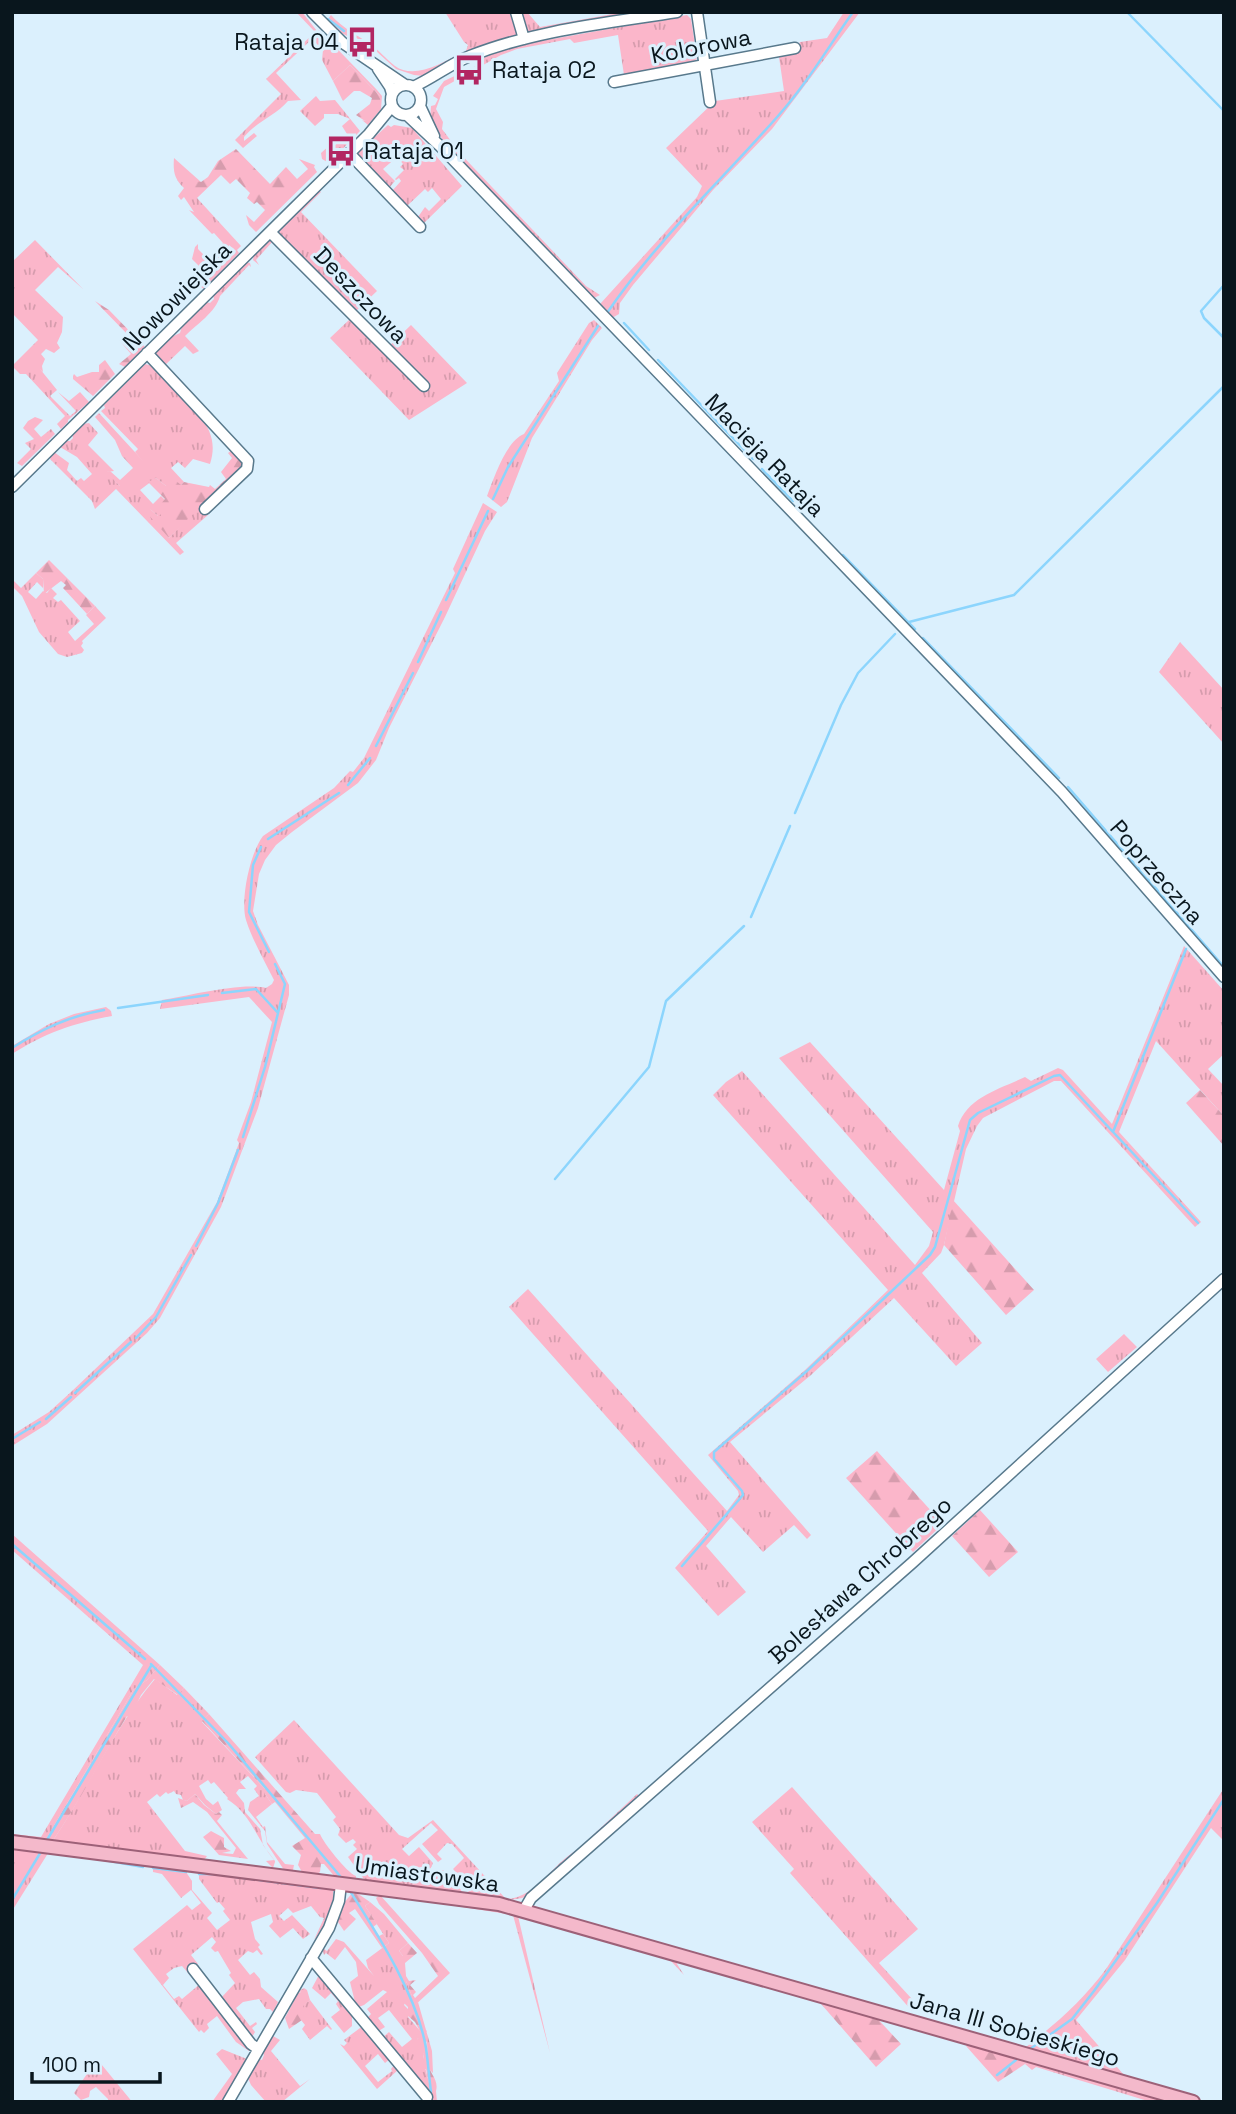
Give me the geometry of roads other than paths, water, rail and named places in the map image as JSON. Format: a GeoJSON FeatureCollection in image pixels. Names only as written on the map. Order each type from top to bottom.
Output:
{"type":"FeatureCollection","features":[{"type":"Feature","properties":{"kind":"main road","name":"Umiastowska"},"geometry":{"type":"LineString","coordinates":[[12,1842],[499,1904],[825,1997]]}},
{"type":"Feature","properties":{"kind":"main road","name":"Jana III Sobieskiego"},"geometry":{"type":"LineString","coordinates":[[825,1997],[1193,2102]]}},
{"type":"Feature","properties":{"kind":"street"},"geometry":{"type":"LineString","coordinates":[[312,12],[343,43],[409,86],[420,102]]}},
{"type":"Feature","properties":{"kind":"street"},"geometry":{"type":"LineString","coordinates":[[516,12],[524,39]]}},
{"type":"Feature","properties":{"kind":"street"},"geometry":{"type":"LineString","coordinates":[[392,94],[396,89],[409,86],[476,54],[524,39],[611,18],[677,12]]}},
{"type":"Feature","properties":{"kind":"street"},"geometry":{"type":"LineString","coordinates":[[696,12],[710,102]]}},
{"type":"Feature","properties":{"kind":"street","name":"Kolorowa"},"geometry":{"type":"LineString","coordinates":[[614,82],[795,48]]}},
{"type":"Feature","properties":{"kind":"street"},"geometry":{"type":"LineString","coordinates":[[376,65],[390,86],[392,106],[404,115],[413,113],[446,68]]}},
{"type":"Feature","properties":{"kind":"street","name":"Macieja Rataja"},"geometry":{"type":"LineString","coordinates":[[420,102],[440,146]]}},
{"type":"Feature","properties":{"kind":"street","name":"Nowowiejska"},"geometry":{"type":"LineString","coordinates":[[12,487],[369,134],[392,106]]}},
{"type":"Feature","properties":{"kind":"street","name":"Macieja Rataja"},"geometry":{"type":"LineString","coordinates":[[404,115],[440,146],[1062,792]]}},
{"type":"Feature","properties":{"kind":"street","name":"Nowowiejska"},"geometry":{"type":"LineString","coordinates":[[369,134],[404,115]]}},
{"type":"Feature","properties":{"kind":"street"},"geometry":{"type":"LineString","coordinates":[[349,153],[420,227]]}},
{"type":"Feature","properties":{"kind":"street","name":"Deszczowa"},"geometry":{"type":"LineString","coordinates":[[270,232],[424,387]]}},
{"type":"Feature","properties":{"kind":"street"},"geometry":{"type":"LineString","coordinates":[[147,354],[248,461],[247,469],[205,509]]}},
{"type":"Feature","properties":{"kind":"street","name":"Poprzeczna"},"geometry":{"type":"LineString","coordinates":[[1062,792],[1224,977]]}},
{"type":"Feature","properties":{"kind":"street","name":"Bolesława Chrobrego"},"geometry":{"type":"LineString","coordinates":[[524,1910],[531,1898],[912,1563],[1224,1279]]}},
{"type":"Feature","properties":{"kind":"street"},"geometry":{"type":"LineString","coordinates":[[228,2102],[334,1916],[341,1884]]}},
{"type":"Feature","properties":{"kind":"street"},"geometry":{"type":"LineString","coordinates":[[311,1958],[427,2097]]}},
{"type":"Feature","properties":{"kind":"street"},"geometry":{"type":"LineString","coordinates":[[193,1969],[251,2044],[258,2049]]}},
{"type":"Feature","properties":{"kind":"waterway"},"geometry":{"type":"LineString","coordinates":[[607,313],[646,261],[788,104],[853,12]]}},
{"type":"Feature","properties":{"kind":"waterway"},"geometry":{"type":"LineString","coordinates":[[1127,12],[1224,111]]}},
{"type":"Feature","properties":{"kind":"waterway"},"geometry":{"type":"LineString","coordinates":[[328,19],[344,31]]}},
{"type":"Feature","properties":{"kind":"waterway"},"geometry":{"type":"LineString","coordinates":[[1224,285],[1201,311],[1204,318],[1224,338]]}},
{"type":"Feature","properties":{"kind":"waterway"},"geometry":{"type":"LineString","coordinates":[[624,323],[649,350]]}},
{"type":"Feature","properties":{"kind":"waterway"},"geometry":{"type":"LineString","coordinates":[[493,499],[508,467],[598,326]]}},
{"type":"Feature","properties":{"kind":"waterway"},"geometry":{"type":"LineString","coordinates":[[658,360],[753,459]]}},
{"type":"Feature","properties":{"kind":"waterway"},"geometry":{"type":"LineString","coordinates":[[909,622],[1014,595],[1224,386]]}},
{"type":"Feature","properties":{"kind":"waterway"},"geometry":{"type":"LineString","coordinates":[[762,469],[793,501]]}},
{"type":"Feature","properties":{"kind":"waterway"},"geometry":{"type":"LineString","coordinates":[[446,600],[488,511]]}},
{"type":"Feature","properties":{"kind":"waterway"},"geometry":{"type":"LineString","coordinates":[[843,555],[915,629]]}},
{"type":"Feature","properties":{"kind":"waterway"},"geometry":{"type":"LineString","coordinates":[[418,662],[441,612]]}},
{"type":"Feature","properties":{"kind":"waterway"},"geometry":{"type":"LineString","coordinates":[[795,813],[841,705],[858,673],[895,634]]}},
{"type":"Feature","properties":{"kind":"waterway"},"geometry":{"type":"LineString","coordinates":[[923,638],[1059,778]]}},
{"type":"Feature","properties":{"kind":"waterway"},"geometry":{"type":"LineString","coordinates":[[376,746],[413,673]]}},
{"type":"Feature","properties":{"kind":"waterway"},"geometry":{"type":"LineString","coordinates":[[348,785],[370,758]]}},
{"type":"Feature","properties":{"kind":"waterway"},"geometry":{"type":"LineString","coordinates":[[1068,787],[1224,967]]}},
{"type":"Feature","properties":{"kind":"waterway"},"geometry":{"type":"LineString","coordinates":[[268,839],[339,793]]}},
{"type":"Feature","properties":{"kind":"waterway"},"geometry":{"type":"LineString","coordinates":[[751,917],[790,826]]}},
{"type":"Feature","properties":{"kind":"waterway"},"geometry":{"type":"LineString","coordinates":[[261,847],[253,865],[249,912],[269,952]]}},
{"type":"Feature","properties":{"kind":"waterway"},"geometry":{"type":"LineString","coordinates":[[555,1179],[649,1067],[666,1001],[744,926]]}},
{"type":"Feature","properties":{"kind":"waterway"},"geometry":{"type":"LineString","coordinates":[[682,1566],[743,1495],[714,1459],[714,1452],[808,1370],[930,1255],[935,1247],[970,1120],[978,1113],[1060,1075],[1113,1132],[1186,949]]}},
{"type":"Feature","properties":{"kind":"waterway"},"geometry":{"type":"LineString","coordinates":[[243,1137],[265,1067],[285,984],[275,964]]}},
{"type":"Feature","properties":{"kind":"waterway"},"geometry":{"type":"LineString","coordinates":[[222,993],[256,989],[278,1013]]}},
{"type":"Feature","properties":{"kind":"waterway"},"geometry":{"type":"LineString","coordinates":[[118,1008],[208,995]]}},
{"type":"Feature","properties":{"kind":"waterway"},"geometry":{"type":"LineString","coordinates":[[12,1048],[56,1024],[104,1010]]}},
{"type":"Feature","properties":{"kind":"waterway"},"geometry":{"type":"LineString","coordinates":[[1114,1133],[1198,1223]]}},
{"type":"Feature","properties":{"kind":"waterway"},"geometry":{"type":"LineString","coordinates":[[196,1246],[218,1203],[238,1150]]}},
{"type":"Feature","properties":{"kind":"waterway"},"geometry":{"type":"LineString","coordinates":[[136,1338],[156,1317],[191,1255]]}},
{"type":"Feature","properties":{"kind":"waterway"},"geometry":{"type":"LineString","coordinates":[[75,1393],[131,1342]]}},
{"type":"Feature","properties":{"kind":"waterway"},"geometry":{"type":"LineString","coordinates":[[46,1419],[71,1397]]}},
{"type":"Feature","properties":{"kind":"waterway"},"geometry":{"type":"LineString","coordinates":[[12,1439],[40,1422]]}},
{"type":"Feature","properties":{"kind":"waterway"},"geometry":{"type":"LineString","coordinates":[[12,1544],[145,1659]]}},
{"type":"Feature","properties":{"kind":"waterway"},"geometry":{"type":"LineString","coordinates":[[151,1664],[228,1743],[340,1876]]}},
{"type":"Feature","properties":{"kind":"waterway"},"geometry":{"type":"LineString","coordinates":[[47,1840],[151,1666]]}},
{"type":"Feature","properties":{"kind":"waterway"},"geometry":{"type":"LineString","coordinates":[[1030,2049],[1072,2019],[1094,1991],[1157,1903],[1224,1799]]}},
{"type":"Feature","properties":{"kind":"waterway"},"geometry":{"type":"LineString","coordinates":[[12,1900],[42,1850]]}},
{"type":"Feature","properties":{"kind":"waterway"},"geometry":{"type":"LineString","coordinates":[[104,1860],[143,1867]]}},
{"type":"Feature","properties":{"kind":"waterway"},"geometry":{"type":"LineString","coordinates":[[153,1868],[186,1872]]}},
{"type":"Feature","properties":{"kind":"waterway"},"geometry":{"type":"LineString","coordinates":[[199,1874],[220,1874]]}},
{"type":"Feature","properties":{"kind":"waterway"},"geometry":{"type":"LineString","coordinates":[[236,1877],[321,1888]]}},
{"type":"Feature","properties":{"kind":"waterway"},"geometry":{"type":"LineString","coordinates":[[350,1891],[395,1966],[414,2007],[426,2048],[431,2092]]}},
{"type":"Feature","properties":{"kind":"waterway"},"geometry":{"type":"LineString","coordinates":[[997,2075],[1016,2060]]}},
{"type":"Feature","properties":{"kind":"place","name":"Rataja 04"},"geometry":{"type":"Point","coordinates":[362,42]}},
{"type":"Feature","properties":{"kind":"place","name":"Rataja 02"},"geometry":{"type":"Point","coordinates":[469,70]}},
{"type":"Feature","properties":{"kind":"place","name":"Rataja 01"},"geometry":{"type":"Point","coordinates":[341,151]}}]}
